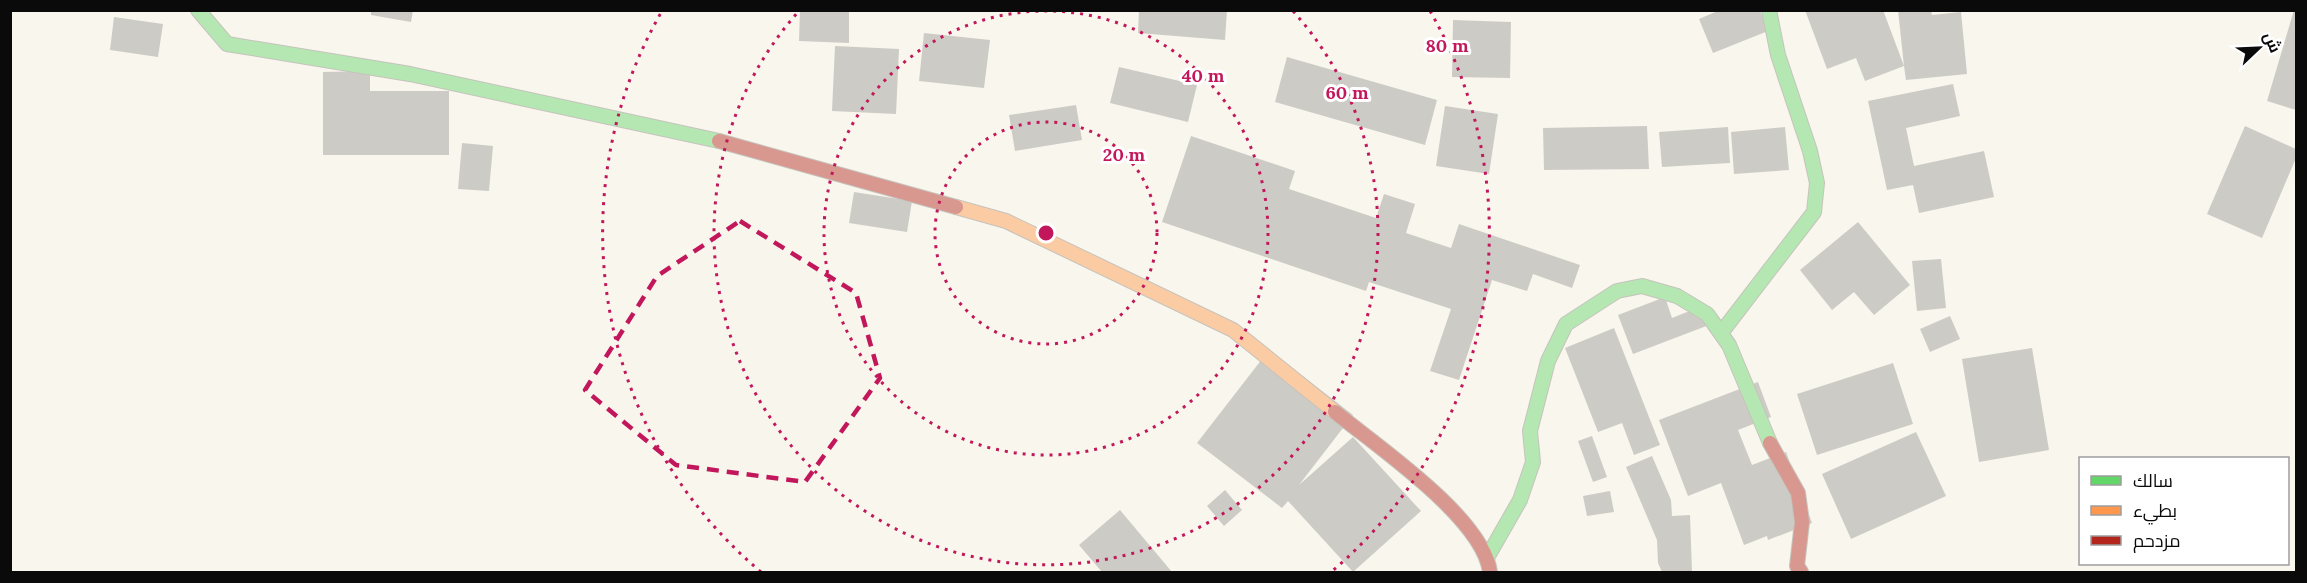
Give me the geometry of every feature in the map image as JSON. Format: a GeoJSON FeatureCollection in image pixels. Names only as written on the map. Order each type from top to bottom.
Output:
{"type":"FeatureCollection","features":[{"type":"Feature","properties":{"kind":"street"},"geometry":{"type":"LineString","coordinates":[[198,10],[227,44],[410,74],[705,137],[1006,221],[1233,330],[1445,501],[1488,556],[1490,573]]}},
{"type":"Feature","properties":{"kind":"street"},"geometry":{"type":"LineString","coordinates":[[1721,333],[1814,212],[1817,183],[1810,151],[1778,55],[1769,10]]}},
{"type":"Feature","properties":{"kind":"street"},"geometry":{"type":"LineString","coordinates":[[1488,556],[1520,500],[1533,462],[1530,431],[1548,361],[1566,324],[1590,306],[1617,291],[1642,286],[1677,296],[1707,314],[1729,345],[1774,453],[1798,493],[1802,522],[1797,566],[1801,573]]}},
{"type":"Feature","properties":{"kind":"highlighted area"},"geometry":{"type":"Polygon","coordinates":[[[740,221],[856,293],[880,378],[805,482],[676,465],[585,390],[657,276],[740,221]]]}},
{"type":"Feature","properties":{"kind":"building"},"geometry":{"type":"Polygon","coordinates":[[[371,10],[413,10],[411,22],[371,15],[371,10]]]}},
{"type":"Feature","properties":{"kind":"building"},"geometry":{"type":"Polygon","coordinates":[[[800,10],[849,10],[849,43],[799,41],[800,10]]]}},
{"type":"Feature","properties":{"kind":"building"},"geometry":{"type":"Polygon","coordinates":[[[1139,10],[1227,10],[1225,40],[1138,33],[1139,10]]]}},
{"type":"Feature","properties":{"kind":"building"},"geometry":{"type":"Polygon","coordinates":[[[1720,10],[1760,10],[1768,31],[1713,53],[1699,19],[1720,10]]]}},
{"type":"Feature","properties":{"kind":"building"},"geometry":{"type":"Polygon","coordinates":[[[1805,10],[1883,10],[1904,66],[1865,81],[1856,58],[1827,69],[1805,10]]]}},
{"type":"Feature","properties":{"kind":"building"},"geometry":{"type":"Polygon","coordinates":[[[1898,10],[1931,10],[1932,15],[1961,12],[1967,74],[1906,80],[1898,10]]]}},
{"type":"Feature","properties":{"kind":"building"},"geometry":{"type":"Polygon","coordinates":[[[2294,10],[2296,10],[2296,110],[2267,101],[2294,10]]]}},
{"type":"Feature","properties":{"kind":"building"},"geometry":{"type":"Polygon","coordinates":[[[114,17],[163,24],[158,57],[110,50],[114,17]]]}},
{"type":"Feature","properties":{"kind":"building"},"geometry":{"type":"Polygon","coordinates":[[[1453,20],[1511,22],[1510,78],[1452,77],[1453,20]]]}},
{"type":"Feature","properties":{"kind":"building"},"geometry":{"type":"Polygon","coordinates":[[[924,33],[990,40],[984,88],[919,81],[924,33]]]}},
{"type":"Feature","properties":{"kind":"building"},"geometry":{"type":"Polygon","coordinates":[[[835,46],[899,49],[896,114],[832,111],[835,46]]]}},
{"type":"Feature","properties":{"kind":"building"},"geometry":{"type":"Polygon","coordinates":[[[1287,57],[1437,100],[1425,145],[1275,102],[1287,57]]]}},
{"type":"Feature","properties":{"kind":"building"},"geometry":{"type":"Polygon","coordinates":[[[1119,67],[1197,85],[1188,122],[1110,103],[1119,67]]]}},
{"type":"Feature","properties":{"kind":"building"},"geometry":{"type":"Polygon","coordinates":[[[370,71],[370,91],[449,91],[449,155],[323,155],[323,72],[370,71]]]}},
{"type":"Feature","properties":{"kind":"building"},"geometry":{"type":"Polygon","coordinates":[[[1953,84],[1960,116],[1906,128],[1914,166],[1984,151],[1994,197],[1919,213],[1913,185],[1887,190],[1868,101],[1953,84]]]}},
{"type":"Feature","properties":{"kind":"building"},"geometry":{"type":"Polygon","coordinates":[[[1076,105],[1082,140],[1015,151],[1009,115],[1076,105]]]}},
{"type":"Feature","properties":{"kind":"building"},"geometry":{"type":"Polygon","coordinates":[[[1445,106],[1498,114],[1489,174],[1436,166],[1445,106]]]}},
{"type":"Feature","properties":{"kind":"building"},"geometry":{"type":"Polygon","coordinates":[[[1647,126],[1649,169],[1544,170],[1543,128],[1647,126]]]}},
{"type":"Feature","properties":{"kind":"building"},"geometry":{"type":"Polygon","coordinates":[[[2245,126],[2296,149],[2296,158],[2262,238],[2207,214],[2245,126]]]}},
{"type":"Feature","properties":{"kind":"building"},"geometry":{"type":"Polygon","coordinates":[[[1728,127],[1730,163],[1662,167],[1659,132],[1728,127]]]}},
{"type":"Feature","properties":{"kind":"building"},"geometry":{"type":"Polygon","coordinates":[[[1785,127],[1789,170],[1734,174],[1731,132],[1785,127]]]}},
{"type":"Feature","properties":{"kind":"building"},"geometry":{"type":"Polygon","coordinates":[[[1191,136],[1295,171],[1289,189],[1376,218],[1384,194],[1415,204],[1406,233],[1451,248],[1459,224],[1580,265],[1572,288],[1533,274],[1527,291],[1492,280],[1459,380],[1430,371],[1451,309],[1369,282],[1366,291],[1162,222],[1191,136]]]}},
{"type":"Feature","properties":{"kind":"building"},"geometry":{"type":"Polygon","coordinates":[[[462,143],[493,146],[489,191],[458,189],[462,143]]]}},
{"type":"Feature","properties":{"kind":"building"},"geometry":{"type":"Polygon","coordinates":[[[854,192],[912,201],[907,232],[849,223],[854,192]]]}},
{"type":"Feature","properties":{"kind":"building"},"geometry":{"type":"Polygon","coordinates":[[[1858,222],[1910,285],[1874,315],[1854,292],[1832,310],[1800,270],[1858,222]]]}},
{"type":"Feature","properties":{"kind":"building"},"geometry":{"type":"Polygon","coordinates":[[[1941,259],[1946,308],[1917,311],[1912,261],[1941,259]]]}},
{"type":"Feature","properties":{"kind":"building"},"geometry":{"type":"Polygon","coordinates":[[[1665,297],[1672,318],[1702,306],[1709,325],[1633,354],[1618,315],[1665,297]]]}},
{"type":"Feature","properties":{"kind":"building"},"geometry":{"type":"Polygon","coordinates":[[[1950,316],[1960,339],[1930,352],[1920,329],[1950,316]]]}},
{"type":"Feature","properties":{"kind":"building"},"geometry":{"type":"Polygon","coordinates":[[[1614,328],[1660,445],[1634,455],[1622,423],[1598,432],[1565,348],[1614,328]]]}},
{"type":"Feature","properties":{"kind":"building"},"geometry":{"type":"Polygon","coordinates":[[[2032,348],[2049,450],[1979,462],[1962,359],[2032,348]]]}},
{"type":"Feature","properties":{"kind":"building"},"geometry":{"type":"Polygon","coordinates":[[[1269,350],[1353,415],[1299,485],[1353,437],[1421,511],[1353,572],[1288,501],[1282,508],[1197,443],[1269,350]]]}},
{"type":"Feature","properties":{"kind":"building"},"geometry":{"type":"Polygon","coordinates":[[[1893,363],[1913,424],[1817,455],[1797,394],[1893,363]]]}},
{"type":"Feature","properties":{"kind":"building"},"geometry":{"type":"Polygon","coordinates":[[[1758,382],[1771,417],[1738,430],[1752,465],[1786,452],[1812,523],[1768,540],[1767,536],[1744,545],[1721,483],[1688,496],[1659,420],[1758,382]]]}},
{"type":"Feature","properties":{"kind":"building"},"geometry":{"type":"Polygon","coordinates":[[[1916,432],[1946,496],[1851,539],[1822,474],[1916,432]]]}},
{"type":"Feature","properties":{"kind":"building"},"geometry":{"type":"Polygon","coordinates":[[[1592,436],[1607,477],[1593,482],[1578,441],[1592,436]]]}},
{"type":"Feature","properties":{"kind":"building"},"geometry":{"type":"Polygon","coordinates":[[[1652,456],[1671,500],[1672,516],[1690,515],[1692,572],[1662,572],[1658,563],[1657,540],[1626,467],[1652,456]]]}},
{"type":"Feature","properties":{"kind":"building"},"geometry":{"type":"Polygon","coordinates":[[[1225,490],[1242,510],[1224,526],[1207,506],[1225,490]]]}},
{"type":"Feature","properties":{"kind":"building"},"geometry":{"type":"Polygon","coordinates":[[[1610,491],[1614,512],[1587,516],[1583,496],[1610,491]]]}},
{"type":"Feature","properties":{"kind":"building"},"geometry":{"type":"Polygon","coordinates":[[[1120,510],[1172,572],[1102,572],[1079,545],[1120,510]]]}},
{"type":"Feature","properties":{"kind":"traffic: fast"},"geometry":{"type":"LineString","coordinates":[[198,10],[227,44],[410,74],[719,141]]}},
{"type":"Feature","properties":{"kind":"traffic: fast"},"geometry":{"type":"LineString","coordinates":[[1721,333],[1814,212],[1817,183],[1810,151],[1778,55],[1769,10]]}},
{"type":"Feature","properties":{"kind":"traffic: fast"},"geometry":{"type":"LineString","coordinates":[[1488,556],[1520,500],[1533,462],[1530,431],[1548,361],[1566,324],[1617,291],[1642,286],[1677,296],[1707,314],[1729,345],[1770,443]]}},
{"type":"Feature","properties":{"kind":"traffic: slow"},"geometry":{"type":"LineString","coordinates":[[956,207],[1006,221],[1233,330],[1335,412]]}},
{"type":"Feature","properties":{"kind":"traffic: jam"},"geometry":{"type":"LineString","coordinates":[[719,141],[956,207]]}},
{"type":"Feature","properties":{"kind":"traffic: jam"},"geometry":{"type":"LineString","coordinates":[[1335,412],[1401,464],[1449,507],[1469,529],[1483,551],[1490,572]]}},
{"type":"Feature","properties":{"kind":"traffic: jam"},"geometry":{"type":"LineString","coordinates":[[1770,443],[1798,493],[1802,522],[1797,566],[1801,572]]}}]}
